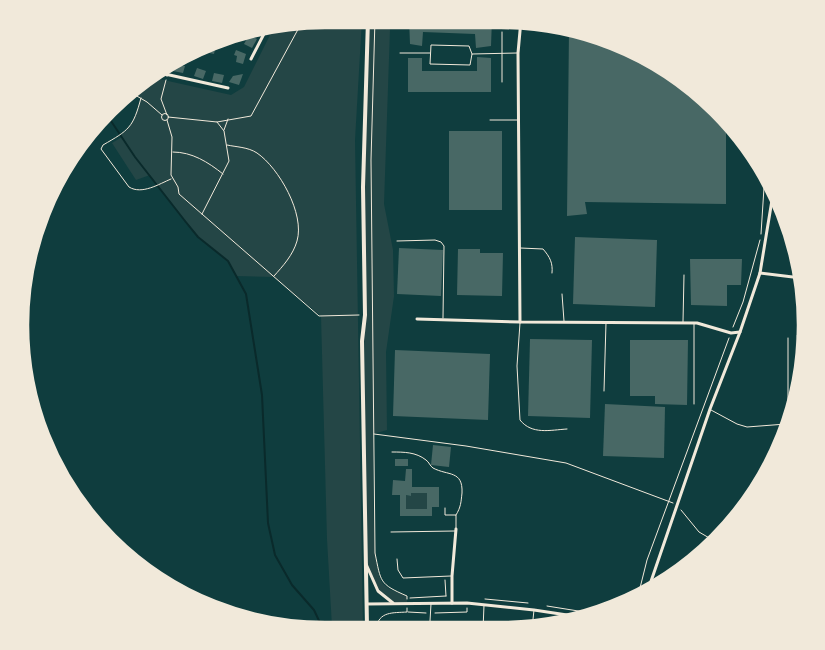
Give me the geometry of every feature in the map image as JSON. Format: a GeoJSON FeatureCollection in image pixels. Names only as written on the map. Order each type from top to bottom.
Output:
{"type":"FeatureCollection","features":[{"type":"Feature","properties":{"kind":"street"},"geometry":{"type":"LineString","coordinates":[[367,622],[362,341],[365,315],[363,187],[368,28]]}},
{"type":"Feature","properties":{"kind":"street"},"geometry":{"type":"LineString","coordinates":[[520,28],[518,120],[520,322]]}},
{"type":"Feature","properties":{"kind":"street"},"geometry":{"type":"LineString","coordinates":[[251,59],[264,34]]}},
{"type":"Feature","properties":{"kind":"street"},"geometry":{"type":"LineString","coordinates":[[168,75],[228,88]]}},
{"type":"Feature","properties":{"kind":"street"},"geometry":{"type":"LineString","coordinates":[[651,582],[676,504],[760,273],[771,203]]}},
{"type":"Feature","properties":{"kind":"street"},"geometry":{"type":"LineString","coordinates":[[760,273],[794,277]]}},
{"type":"Feature","properties":{"kind":"street"},"geometry":{"type":"LineString","coordinates":[[417,319],[520,322],[694,323],[731,333],[740,332]]}},
{"type":"Feature","properties":{"kind":"street"},"geometry":{"type":"LineString","coordinates":[[452,603],[456,530]]}},
{"type":"Feature","properties":{"kind":"street"},"geometry":{"type":"LineString","coordinates":[[366,564],[378,592],[394,604]]}},
{"type":"Feature","properties":{"kind":"street"},"geometry":{"type":"LineString","coordinates":[[366,604],[467,603],[566,615]]}},
{"type":"Feature","properties":{"kind":"lane"},"geometry":{"type":"LineString","coordinates":[[502,32],[502,82]]}},
{"type":"Feature","properties":{"kind":"lane"},"geometry":{"type":"LineString","coordinates":[[431,45],[469,46],[472,54],[470,64],[430,64],[431,45]]}},
{"type":"Feature","properties":{"kind":"lane"},"geometry":{"type":"LineString","coordinates":[[400,53],[430,53]]}},
{"type":"Feature","properties":{"kind":"lane"},"geometry":{"type":"LineString","coordinates":[[472,54],[518,53]]}},
{"type":"Feature","properties":{"kind":"lane"},"geometry":{"type":"LineString","coordinates":[[490,120],[518,120]]}},
{"type":"Feature","properties":{"kind":"lane"},"geometry":{"type":"LineString","coordinates":[[397,241],[435,240],[441,242],[444,246],[443,319]]}},
{"type":"Feature","properties":{"kind":"lane"},"geometry":{"type":"LineString","coordinates":[[520,248],[543,249],[551,261],[552,273]]}},
{"type":"Feature","properties":{"kind":"lane"},"geometry":{"type":"LineString","coordinates":[[683,323],[684,276]]}},
{"type":"Feature","properties":{"kind":"lane"},"geometry":{"type":"LineString","coordinates":[[562,294],[564,322]]}},
{"type":"Feature","properties":{"kind":"lane"},"geometry":{"type":"LineString","coordinates":[[520,322],[517,366],[520,420],[533,430],[567,429]]}},
{"type":"Feature","properties":{"kind":"lane"},"geometry":{"type":"LineString","coordinates":[[604,391],[606,322]]}},
{"type":"Feature","properties":{"kind":"lane"},"geometry":{"type":"LineString","coordinates":[[694,323],[694,404]]}},
{"type":"Feature","properties":{"kind":"lane"},"geometry":{"type":"LineString","coordinates":[[788,338],[788,398]]}},
{"type":"Feature","properties":{"kind":"lane"},"geometry":{"type":"LineString","coordinates":[[710,409],[737,424],[747,427],[781,424]]}},
{"type":"Feature","properties":{"kind":"lane"},"geometry":{"type":"LineString","coordinates":[[391,532],[456,530],[456,515],[461,506],[462,487],[462,481],[459,478],[453,474],[432,468],[426,460],[414,453],[392,452]]}},
{"type":"Feature","properties":{"kind":"lane"},"geometry":{"type":"LineString","coordinates":[[445,508],[444,515],[456,515]]}},
{"type":"Feature","properties":{"kind":"lane"},"geometry":{"type":"LineString","coordinates":[[397,559],[398,570],[403,578],[452,576]]}},
{"type":"Feature","properties":{"kind":"lane"},"geometry":{"type":"LineString","coordinates":[[430,622],[431,603]]}},
{"type":"Feature","properties":{"kind":"lane"},"geometry":{"type":"LineString","coordinates":[[483,622],[484,605]]}},
{"type":"Feature","properties":{"kind":"lane"},"geometry":{"type":"LineString","coordinates":[[533,621],[534,610]]}},
{"type":"Feature","properties":{"kind":"path"},"geometry":{"type":"LineString","coordinates":[[375,28],[371,160],[375,553],[380,577],[384,584],[390,589],[407,596],[407,612]]}},
{"type":"Feature","properties":{"kind":"path"},"geometry":{"type":"LineString","coordinates":[[162,115],[217,122],[251,116],[298,29]]}},
{"type":"Feature","properties":{"kind":"path"},"geometry":{"type":"LineString","coordinates":[[168,75],[161,99],[172,132],[172,179],[178,187],[179,194],[319,316],[365,315]]}},
{"type":"Feature","properties":{"kind":"path"},"geometry":{"type":"LineString","coordinates":[[136,95],[162,115],[162,119],[167,120]]}},
{"type":"Feature","properties":{"kind":"path"},"geometry":{"type":"LineString","coordinates":[[141,98],[136,118],[131,127],[103,145],[101,150],[129,187],[138,190],[172,179]]}},
{"type":"Feature","properties":{"kind":"path"},"geometry":{"type":"LineString","coordinates":[[224,130],[228,119]]}},
{"type":"Feature","properties":{"kind":"path"},"geometry":{"type":"LineString","coordinates":[[202,214],[229,161],[224,130],[217,122]]}},
{"type":"Feature","properties":{"kind":"path"},"geometry":{"type":"LineString","coordinates":[[227,144],[252,150],[266,160],[295,207],[299,230],[297,241],[285,264],[274,276]]}},
{"type":"Feature","properties":{"kind":"path"},"geometry":{"type":"LineString","coordinates":[[172,152],[181,152],[203,160],[223,174]]}},
{"type":"Feature","properties":{"kind":"path"},"geometry":{"type":"LineString","coordinates":[[640,588],[647,560],[743,302],[760,238],[764,187]]}},
{"type":"Feature","properties":{"kind":"path"},"geometry":{"type":"LineString","coordinates":[[373,434],[466,446],[566,463],[669,500],[676,504],[699,532],[708,537]]}},
{"type":"Feature","properties":{"kind":"path"},"geometry":{"type":"LineString","coordinates":[[445,576],[446,596]]}},
{"type":"Feature","properties":{"kind":"path"},"geometry":{"type":"LineString","coordinates":[[377,622],[385,614],[467,612],[467,603]]}},
{"type":"Feature","properties":{"kind":"shaded area"},"geometry":{"type":"Polygon","coordinates":[[[306,28],[361,28],[355,140],[363,622],[332,622],[327,539],[321,316],[274,277],[236,276],[228,261],[198,237],[150,175],[136,180],[112,143],[122,137],[121,135],[132,123],[141,98],[136,95],[159,79],[231,95],[244,87],[271,32],[306,28]]]}},
{"type":"Feature","properties":{"kind":"shaded area"},"geometry":{"type":"Polygon","coordinates":[[[368,28],[391,28],[384,204],[393,250],[394,296],[386,352],[387,430],[373,434],[374,536],[379,574],[383,584],[391,590],[407,596],[407,604],[394,604],[378,591],[366,564],[363,187],[368,28]]]}},
{"type":"Feature","properties":{"kind":"shaded area"},"geometry":{"type":"Polygon","coordinates":[[[411,493],[427,493],[427,509],[406,509],[406,495],[411,496],[411,493]]]}},
{"type":"Feature","properties":{"kind":"building"},"geometry":{"type":"Polygon","coordinates":[[[409,28],[492,28],[491,46],[476,48],[475,34],[423,32],[422,46],[410,44],[409,28]]]}},
{"type":"Feature","properties":{"kind":"building"},"geometry":{"type":"Polygon","coordinates":[[[569,36],[596,43],[649,67],[696,101],[724,129],[726,132],[726,204],[585,202],[587,214],[567,216],[569,36]]]}},
{"type":"Feature","properties":{"kind":"building"},"geometry":{"type":"Polygon","coordinates":[[[253,37],[257,39],[252,48],[244,44],[247,38],[253,37]]]}},
{"type":"Feature","properties":{"kind":"building"},"geometry":{"type":"Polygon","coordinates":[[[215,48],[214,54],[206,52],[215,48]]]}},
{"type":"Feature","properties":{"kind":"building"},"geometry":{"type":"Polygon","coordinates":[[[236,50],[246,54],[243,64],[236,62],[237,56],[234,55],[236,50]]]}},
{"type":"Feature","properties":{"kind":"building"},"geometry":{"type":"Polygon","coordinates":[[[477,57],[491,58],[491,92],[408,92],[408,58],[422,58],[422,71],[477,71],[477,57]]]}},
{"type":"Feature","properties":{"kind":"building"},"geometry":{"type":"Polygon","coordinates":[[[181,64],[181,66],[185,66],[183,73],[173,71],[181,64]]]}},
{"type":"Feature","properties":{"kind":"building"},"geometry":{"type":"Polygon","coordinates":[[[197,68],[206,71],[203,79],[194,76],[197,68]]]}},
{"type":"Feature","properties":{"kind":"building"},"geometry":{"type":"Polygon","coordinates":[[[214,73],[224,75],[222,83],[212,81],[214,73]]]}},
{"type":"Feature","properties":{"kind":"building"},"geometry":{"type":"Polygon","coordinates":[[[243,74],[239,85],[229,82],[233,76],[243,74]]]}},
{"type":"Feature","properties":{"kind":"building"},"geometry":{"type":"Polygon","coordinates":[[[449,131],[502,131],[502,210],[449,210],[449,131]]]}},
{"type":"Feature","properties":{"kind":"building"},"geometry":{"type":"Polygon","coordinates":[[[575,237],[657,240],[655,307],[573,304],[575,237]]]}},
{"type":"Feature","properties":{"kind":"building"},"geometry":{"type":"Polygon","coordinates":[[[399,248],[443,250],[441,296],[397,294],[399,248]]]}},
{"type":"Feature","properties":{"kind":"building"},"geometry":{"type":"Polygon","coordinates":[[[458,249],[480,249],[480,253],[503,253],[502,296],[457,295],[458,249]]]}},
{"type":"Feature","properties":{"kind":"building"},"geometry":{"type":"Polygon","coordinates":[[[690,259],[742,259],[741,285],[727,285],[727,306],[691,305],[690,259]]]}},
{"type":"Feature","properties":{"kind":"building"},"geometry":{"type":"Polygon","coordinates":[[[796,335],[797,335],[797,344],[796,358],[796,335]]]}},
{"type":"Feature","properties":{"kind":"building"},"geometry":{"type":"Polygon","coordinates":[[[530,339],[592,340],[590,418],[528,416],[530,339]]]}},
{"type":"Feature","properties":{"kind":"building"},"geometry":{"type":"Polygon","coordinates":[[[630,340],[688,340],[687,405],[655,404],[655,396],[630,396],[630,340]]]}},
{"type":"Feature","properties":{"kind":"building"},"geometry":{"type":"Polygon","coordinates":[[[395,350],[490,354],[488,420],[393,416],[395,350]]]}},
{"type":"Feature","properties":{"kind":"building"},"geometry":{"type":"Polygon","coordinates":[[[605,404],[665,407],[664,458],[603,456],[605,404]]]}},
{"type":"Feature","properties":{"kind":"building"},"geometry":{"type":"Polygon","coordinates":[[[433,445],[451,447],[449,467],[431,465],[433,445]]]}},
{"type":"Feature","properties":{"kind":"building"},"geometry":{"type":"Polygon","coordinates":[[[395,459],[408,459],[408,466],[395,466],[395,459]]]}},
{"type":"Feature","properties":{"kind":"building"},"geometry":{"type":"Polygon","coordinates":[[[406,469],[412,469],[412,487],[439,487],[439,507],[432,507],[432,516],[400,516],[400,495],[392,495],[393,480],[405,481],[406,469]],[[411,493],[411,496],[406,495],[406,509],[427,509],[427,493],[411,493]]]}},
{"type":"Feature","properties":{"kind":"waterway"},"geometry":{"type":"LineString","coordinates":[[110,120],[135,157],[198,237],[228,261],[246,294],[262,395],[268,523],[275,555],[292,585],[314,610],[320,622]]}}]}
